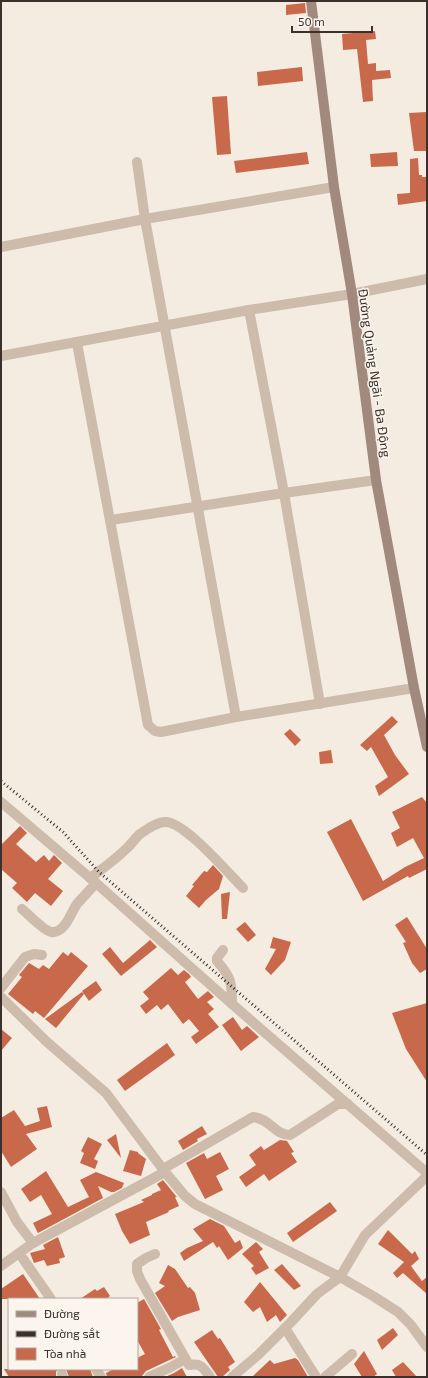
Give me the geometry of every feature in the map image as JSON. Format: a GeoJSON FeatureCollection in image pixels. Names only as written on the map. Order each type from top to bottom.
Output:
{"type":"FeatureCollection","features":[{"type":"Feature","properties":{"kind":"main road","name":"Đường Quảng Ngãi - Ba Động"},"geometry":{"type":"LineString","coordinates":[[310,1],[334,187],[352,294],[376,480],[414,688],[427,747]]}},
{"type":"Feature","properties":{"kind":"street"},"geometry":{"type":"LineString","coordinates":[[137,162],[145,219],[236,717]]}},
{"type":"Feature","properties":{"kind":"street"},"geometry":{"type":"LineString","coordinates":[[1,247],[145,219],[334,187]]}},
{"type":"Feature","properties":{"kind":"street"},"geometry":{"type":"LineString","coordinates":[[1,356],[249,310],[352,294],[427,279]]}},
{"type":"Feature","properties":{"kind":"street"},"geometry":{"type":"LineString","coordinates":[[249,310],[284,493],[320,704]]}},
{"type":"Feature","properties":{"kind":"street"},"geometry":{"type":"LineString","coordinates":[[77,343],[148,725],[155,731],[161,732],[236,717],[414,688]]}},
{"type":"Feature","properties":{"kind":"street"},"geometry":{"type":"LineString","coordinates":[[111,520],[376,480]]}},
{"type":"Feature","properties":{"kind":"street"},"geometry":{"type":"LineString","coordinates":[[1,802],[93,880],[232,1004],[427,1173]]}},
{"type":"Feature","properties":{"kind":"street"},"geometry":{"type":"LineString","coordinates":[[22,909],[50,932],[55,932],[61,929],[93,880],[127,849],[140,834],[155,825],[165,822],[178,826],[190,835],[208,851],[243,888]]}},
{"type":"Feature","properties":{"kind":"street"},"geometry":{"type":"LineString","coordinates":[[223,950],[217,958],[217,961],[229,975],[232,988],[232,1004]]}},
{"type":"Feature","properties":{"kind":"street"},"geometry":{"type":"LineString","coordinates":[[1,988],[25,957],[34,954],[42,955]]}},
{"type":"Feature","properties":{"kind":"street"},"geometry":{"type":"LineString","coordinates":[[1,996],[47,1042],[106,1093],[185,1196],[195,1204],[340,1277],[398,1312],[411,1325],[427,1347]]}},
{"type":"Feature","properties":{"kind":"street"},"geometry":{"type":"LineString","coordinates":[[1,1266],[33,1243],[164,1170],[253,1117],[263,1119],[284,1135],[290,1135],[338,1104],[348,1104]]}},
{"type":"Feature","properties":{"kind":"street"},"geometry":{"type":"LineString","coordinates":[[232,1377],[258,1355],[317,1294],[340,1277],[366,1235],[427,1176]]}},
{"type":"Feature","properties":{"kind":"street"},"geometry":{"type":"LineString","coordinates":[[1,1192],[17,1222],[33,1243]]}},
{"type":"Feature","properties":{"kind":"street"},"geometry":{"type":"LineString","coordinates":[[19,1253],[49,1298]]}},
{"type":"Feature","properties":{"kind":"street"},"geometry":{"type":"LineString","coordinates":[[155,1254],[138,1264],[137,1271],[140,1279],[189,1365],[201,1365],[210,1377]]}},
{"type":"Feature","properties":{"kind":"street"},"geometry":{"type":"LineString","coordinates":[[285,1328],[316,1377]]}},
{"type":"Feature","properties":{"kind":"street"},"geometry":{"type":"LineString","coordinates":[[325,1377],[352,1354]]}},
{"type":"Feature","properties":{"kind":"street"},"geometry":{"type":"LineString","coordinates":[[149,1377],[185,1359]]}},
{"type":"Feature","properties":{"kind":"building"},"geometry":{"type":"Polygon","coordinates":[[[305,3],[306,13],[286,15],[286,5],[305,3]]]}},
{"type":"Feature","properties":{"kind":"building"},"geometry":{"type":"Polygon","coordinates":[[[375,31],[376,39],[366,40],[368,64],[376,63],[376,71],[390,70],[391,78],[372,80],[373,101],[363,102],[357,49],[343,50],[342,34],[375,31]]]}},
{"type":"Feature","properties":{"kind":"building"},"geometry":{"type":"Polygon","coordinates":[[[302,67],[303,81],[258,86],[257,72],[302,67]]]}},
{"type":"Feature","properties":{"kind":"building"},"geometry":{"type":"Polygon","coordinates":[[[227,96],[231,154],[217,155],[212,97],[227,96]]]}},
{"type":"Feature","properties":{"kind":"building"},"geometry":{"type":"Polygon","coordinates":[[[427,112],[427,151],[414,151],[409,113],[427,112]]]}},
{"type":"Feature","properties":{"kind":"building"},"geometry":{"type":"Polygon","coordinates":[[[307,152],[309,164],[236,173],[234,161],[307,152]]]}},
{"type":"Feature","properties":{"kind":"building"},"geometry":{"type":"Polygon","coordinates":[[[397,152],[398,166],[371,167],[370,154],[397,152]]]}},
{"type":"Feature","properties":{"kind":"building"},"geometry":{"type":"Polygon","coordinates":[[[418,158],[419,175],[422,175],[422,177],[427,177],[427,201],[398,205],[397,194],[410,193],[410,159],[418,158]]]}},
{"type":"Feature","properties":{"kind":"building"},"geometry":{"type":"Polygon","coordinates":[[[392,716],[398,722],[384,735],[395,755],[409,774],[379,796],[375,786],[388,777],[371,747],[367,751],[360,745],[392,716]]]}},
{"type":"Feature","properties":{"kind":"building"},"geometry":{"type":"Polygon","coordinates":[[[290,729],[301,740],[295,746],[284,734],[290,729]]]}},
{"type":"Feature","properties":{"kind":"building"},"geometry":{"type":"Polygon","coordinates":[[[331,750],[333,763],[320,764],[319,752],[331,750]]]}},
{"type":"Feature","properties":{"kind":"building"},"geometry":{"type":"Polygon","coordinates":[[[422,797],[427,803],[427,869],[409,878],[408,876],[363,901],[327,832],[351,819],[383,881],[405,867],[424,858],[413,838],[397,847],[391,833],[400,828],[392,812],[422,797]]]}},
{"type":"Feature","properties":{"kind":"building"},"geometry":{"type":"Polygon","coordinates":[[[20,826],[27,833],[16,844],[36,862],[44,855],[49,861],[54,855],[62,863],[48,879],[63,891],[51,906],[35,893],[27,902],[12,888],[17,883],[1,869],[1,845],[20,826]]]}},
{"type":"Feature","properties":{"kind":"building"},"geometry":{"type":"Polygon","coordinates":[[[213,865],[223,876],[219,889],[199,908],[186,896],[194,886],[192,885],[204,871],[207,872],[213,865]]]}},
{"type":"Feature","properties":{"kind":"building"},"geometry":{"type":"Polygon","coordinates":[[[230,892],[227,919],[222,919],[221,894],[230,892]]]}},
{"type":"Feature","properties":{"kind":"building"},"geometry":{"type":"Polygon","coordinates":[[[407,917],[427,949],[427,969],[420,973],[412,963],[403,943],[406,942],[395,925],[407,917]]]}},
{"type":"Feature","properties":{"kind":"building"},"geometry":{"type":"Polygon","coordinates":[[[245,922],[256,935],[248,942],[236,929],[245,922]]]}},
{"type":"Feature","properties":{"kind":"building"},"geometry":{"type":"Polygon","coordinates":[[[273,937],[291,942],[285,960],[271,975],[265,969],[276,949],[270,948],[273,937]]]}},
{"type":"Feature","properties":{"kind":"building"},"geometry":{"type":"Polygon","coordinates":[[[150,940],[157,947],[121,976],[102,954],[110,947],[123,963],[150,940]]]}},
{"type":"Feature","properties":{"kind":"building"},"geometry":{"type":"Polygon","coordinates":[[[63,952],[68,956],[71,952],[88,966],[44,1018],[35,1011],[33,1014],[8,994],[22,977],[19,975],[29,963],[39,969],[43,965],[49,969],[63,952]]]}},
{"type":"Feature","properties":{"kind":"building"},"geometry":{"type":"Polygon","coordinates":[[[171,968],[178,975],[184,970],[189,974],[191,977],[185,982],[198,999],[208,991],[214,997],[207,1002],[214,1009],[208,1014],[219,1027],[196,1044],[191,1037],[199,1031],[189,1019],[183,1024],[168,1004],[161,1010],[157,1005],[146,1014],[140,1006],[149,999],[143,992],[171,968]]]}},
{"type":"Feature","properties":{"kind":"building"},"geometry":{"type":"Polygon","coordinates":[[[96,981],[102,990],[89,1001],[82,991],[96,981]]]}},
{"type":"Feature","properties":{"kind":"building"},"geometry":{"type":"Polygon","coordinates":[[[82,992],[84,994],[56,1028],[45,1019],[82,992]]]}},
{"type":"Feature","properties":{"kind":"building"},"geometry":{"type":"Polygon","coordinates":[[[427,1003],[427,1082],[406,1049],[392,1013],[427,1003]]]}},
{"type":"Feature","properties":{"kind":"building"},"geometry":{"type":"Polygon","coordinates":[[[233,1017],[242,1030],[247,1026],[259,1037],[241,1051],[222,1025],[233,1017]]]}},
{"type":"Feature","properties":{"kind":"building"},"geometry":{"type":"Polygon","coordinates":[[[1,1029],[12,1038],[1,1051],[1,1029]]]}},
{"type":"Feature","properties":{"kind":"building"},"geometry":{"type":"Polygon","coordinates":[[[167,1043],[175,1055],[125,1091],[117,1080],[167,1043]]]}},
{"type":"Feature","properties":{"kind":"building"},"geometry":{"type":"Polygon","coordinates":[[[47,1106],[52,1127],[26,1134],[37,1149],[11,1167],[1,1151],[1,1118],[14,1110],[25,1126],[40,1121],[37,1108],[47,1106]]]}},
{"type":"Feature","properties":{"kind":"building"},"geometry":{"type":"Polygon","coordinates":[[[202,1126],[207,1134],[197,1139],[198,1141],[183,1150],[178,1141],[202,1126]]]}},
{"type":"Feature","properties":{"kind":"building"},"geometry":{"type":"Polygon","coordinates":[[[116,1134],[121,1158],[107,1140],[116,1134]]]}},
{"type":"Feature","properties":{"kind":"building"},"geometry":{"type":"Polygon","coordinates":[[[88,1137],[102,1144],[94,1159],[98,1161],[95,1169],[80,1163],[84,1153],[81,1151],[88,1137]]]}},
{"type":"Feature","properties":{"kind":"building"},"geometry":{"type":"Polygon","coordinates":[[[280,1140],[287,1141],[294,1152],[291,1153],[297,1162],[269,1181],[264,1174],[246,1187],[239,1177],[256,1165],[249,1155],[261,1146],[264,1150],[280,1140]]]}},
{"type":"Feature","properties":{"kind":"building"},"geometry":{"type":"Polygon","coordinates":[[[130,1150],[138,1152],[146,1159],[141,1176],[123,1171],[130,1150]]]}},
{"type":"Feature","properties":{"kind":"building"},"geometry":{"type":"Polygon","coordinates":[[[220,1152],[229,1169],[216,1176],[223,1190],[205,1199],[186,1163],[204,1153],[207,1159],[220,1152]]]}},
{"type":"Feature","properties":{"kind":"building"},"geometry":{"type":"Polygon","coordinates":[[[46,1171],[68,1207],[89,1197],[80,1180],[96,1172],[124,1183],[122,1188],[114,1192],[98,1186],[103,1198],[38,1233],[33,1223],[52,1214],[41,1195],[30,1202],[21,1189],[46,1171]]]}},
{"type":"Feature","properties":{"kind":"building"},"geometry":{"type":"Polygon","coordinates":[[[163,1180],[177,1197],[175,1197],[179,1206],[146,1222],[150,1235],[130,1244],[122,1231],[115,1214],[144,1202],[141,1200],[161,1190],[157,1184],[163,1180]]]}},
{"type":"Feature","properties":{"kind":"building"},"geometry":{"type":"Polygon","coordinates":[[[330,1202],[337,1211],[293,1242],[287,1233],[330,1202]]]}},
{"type":"Feature","properties":{"kind":"building"},"geometry":{"type":"Polygon","coordinates":[[[210,1219],[224,1226],[235,1243],[240,1240],[243,1248],[228,1260],[219,1246],[217,1248],[213,1242],[184,1261],[180,1253],[203,1241],[193,1229],[210,1219]]]}},
{"type":"Feature","properties":{"kind":"building"},"geometry":{"type":"Polygon","coordinates":[[[388,1230],[412,1254],[415,1251],[419,1259],[411,1266],[422,1281],[427,1277],[427,1294],[403,1273],[397,1278],[393,1273],[404,1262],[378,1244],[388,1230]]]}},
{"type":"Feature","properties":{"kind":"building"},"geometry":{"type":"Polygon","coordinates":[[[58,1237],[65,1257],[59,1259],[60,1263],[47,1266],[44,1260],[34,1263],[30,1253],[45,1249],[43,1245],[58,1237]]]}},
{"type":"Feature","properties":{"kind":"building"},"geometry":{"type":"Polygon","coordinates":[[[256,1242],[263,1249],[259,1252],[269,1268],[256,1275],[251,1268],[254,1266],[242,1254],[256,1242]]]}},
{"type":"Feature","properties":{"kind":"building"},"geometry":{"type":"Polygon","coordinates":[[[282,1264],[301,1286],[294,1290],[274,1270],[282,1264]]]}},
{"type":"Feature","properties":{"kind":"building"},"geometry":{"type":"Polygon","coordinates":[[[168,1265],[175,1269],[188,1288],[190,1287],[195,1293],[200,1310],[178,1317],[172,1321],[155,1293],[165,1286],[159,1283],[168,1265]]]}},
{"type":"Feature","properties":{"kind":"building"},"geometry":{"type":"Polygon","coordinates":[[[23,1274],[39,1298],[1,1299],[1,1289],[23,1274]]]}},
{"type":"Feature","properties":{"kind":"building"},"geometry":{"type":"Polygon","coordinates":[[[260,1282],[287,1315],[280,1322],[276,1315],[267,1322],[260,1307],[253,1312],[244,1302],[260,1282]]]}},
{"type":"Feature","properties":{"kind":"building"},"geometry":{"type":"Polygon","coordinates":[[[104,1287],[110,1296],[107,1298],[82,1298],[95,1289],[97,1291],[104,1287]]]}},
{"type":"Feature","properties":{"kind":"building"},"geometry":{"type":"Polygon","coordinates":[[[144,1299],[161,1329],[159,1330],[173,1357],[176,1357],[146,1371],[141,1377],[107,1377],[106,1373],[112,1370],[138,1370],[138,1358],[145,1354],[138,1342],[138,1302],[144,1299]]]}},
{"type":"Feature","properties":{"kind":"building"},"geometry":{"type":"Polygon","coordinates":[[[393,1328],[398,1335],[382,1350],[377,1340],[393,1328]]]}},
{"type":"Feature","properties":{"kind":"building"},"geometry":{"type":"Polygon","coordinates":[[[212,1330],[218,1339],[220,1338],[235,1362],[228,1367],[230,1370],[222,1377],[218,1377],[194,1342],[212,1330]]]}},
{"type":"Feature","properties":{"kind":"building"},"geometry":{"type":"Polygon","coordinates":[[[364,1351],[377,1374],[373,1377],[362,1377],[354,1364],[364,1351]]]}},
{"type":"Feature","properties":{"kind":"building"},"geometry":{"type":"Polygon","coordinates":[[[295,1358],[298,1360],[308,1377],[252,1377],[270,1360],[274,1364],[295,1358]]]}},
{"type":"Feature","properties":{"kind":"building"},"geometry":{"type":"Polygon","coordinates":[[[403,1362],[417,1377],[396,1377],[392,1370],[403,1362]]]}},
{"type":"Feature","properties":{"kind":"building"},"geometry":{"type":"Polygon","coordinates":[[[182,1368],[187,1377],[165,1377],[174,1373],[182,1368]]]}},
{"type":"Feature","properties":{"kind":"building"},"geometry":{"type":"Polygon","coordinates":[[[4,1369],[57,1370],[56,1377],[9,1377],[4,1369]]]}},
{"type":"Feature","properties":{"kind":"building"},"geometry":{"type":"Polygon","coordinates":[[[66,1370],[90,1370],[93,1377],[69,1377],[66,1370]]]}},
{"type":"Feature","properties":{"kind":"railway"},"geometry":{"type":"LineString","coordinates":[[1,781],[63,832],[99,872],[427,1155]]}}]}
